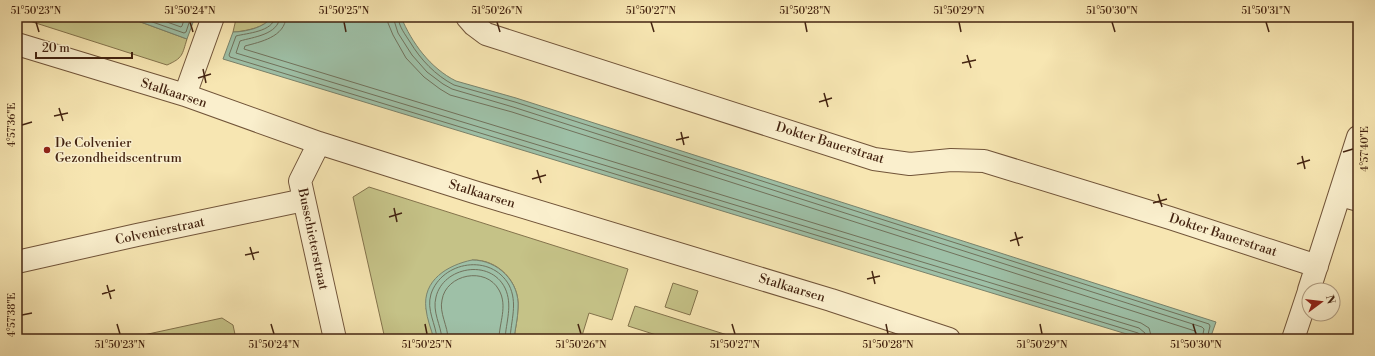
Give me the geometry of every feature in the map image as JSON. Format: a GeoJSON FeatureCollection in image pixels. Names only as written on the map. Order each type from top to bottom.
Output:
{"type":"FeatureCollection","features":[{"type":"Feature","properties":{"kind":"street","name":"Dokter Bauerstraat"},"geometry":{"type":"LineString","coordinates":[[467,17],[474,25],[486,34],[874,159],[910,164],[951,160],[984,161],[1170,218],[1317,266]]}},
{"type":"Feature","properties":{"kind":"street"},"geometry":{"type":"LineString","coordinates":[[185,95],[212,19]]}},
{"type":"Feature","properties":{"kind":"street","name":"Stalkaarsen"},"geometry":{"type":"LineString","coordinates":[[17,44],[185,95],[319,143],[481,195],[824,298],[949,339]]}},
{"type":"Feature","properties":{"kind":"street"},"geometry":{"type":"LineString","coordinates":[[1312,282],[1317,266],[1349,198],[1358,137]]}},
{"type":"Feature","properties":{"kind":"street","name":"Busschieterstraat"},"geometry":{"type":"LineString","coordinates":[[319,143],[300,181],[335,339]]}},
{"type":"Feature","properties":{"kind":"street","name":"Colvenierstraat"},"geometry":{"type":"LineString","coordinates":[[17,262],[304,200]]}},
{"type":"Feature","properties":{"kind":"street"},"geometry":{"type":"LineString","coordinates":[[1293,339],[1301,314]]}},
{"type":"Feature","properties":{"kind":"shaded area"},"geometry":{"type":"Polygon","coordinates":[[[17,17],[127,17],[187,39],[179,58],[167,65],[17,17]]]}},
{"type":"Feature","properties":{"kind":"shaded area"},"geometry":{"type":"Polygon","coordinates":[[[235,17],[272,17],[265,24],[260,26],[233,32],[236,19],[234,19],[235,17]]]}},
{"type":"Feature","properties":{"kind":"shaded area"},"geometry":{"type":"Polygon","coordinates":[[[369,187],[628,269],[612,320],[589,313],[581,339],[514,339],[518,312],[518,298],[511,281],[499,268],[490,263],[472,260],[426,308],[434,339],[385,339],[353,197],[369,187]]]}},
{"type":"Feature","properties":{"kind":"shaded area"},"geometry":{"type":"Polygon","coordinates":[[[673,283],[698,291],[690,315],[665,307],[673,283]]]}},
{"type":"Feature","properties":{"kind":"shaded area"},"geometry":{"type":"Polygon","coordinates":[[[635,306],[737,338],[669,339],[628,326],[635,306]]]}},
{"type":"Feature","properties":{"kind":"shaded area"},"geometry":{"type":"Polygon","coordinates":[[[222,318],[233,325],[236,339],[125,339],[222,318]]]}},
{"type":"Feature","properties":{"kind":"water"},"geometry":{"type":"Polygon","coordinates":[[[127,17],[195,17],[187,39],[127,17]]]}},
{"type":"Feature","properties":{"kind":"water"},"geometry":{"type":"Polygon","coordinates":[[[272,17],[401,17],[405,27],[423,54],[438,69],[456,81],[516,98],[1216,322],[1210,339],[1143,339],[223,59],[233,32],[254,29],[269,21],[272,17]]]}},
{"type":"Feature","properties":{"kind":"water"},"geometry":{"type":"Polygon","coordinates":[[[472,260],[482,261],[499,268],[511,281],[518,298],[518,312],[514,339],[434,339],[426,309],[428,290],[432,282],[446,270],[463,262],[472,260]]]}},
{"type":"Feature","properties":{"kind":"place","name":"De Colvenier Gezondheidscentrum"},"geometry":{"type":"Point","coordinates":[47,150]}}]}
